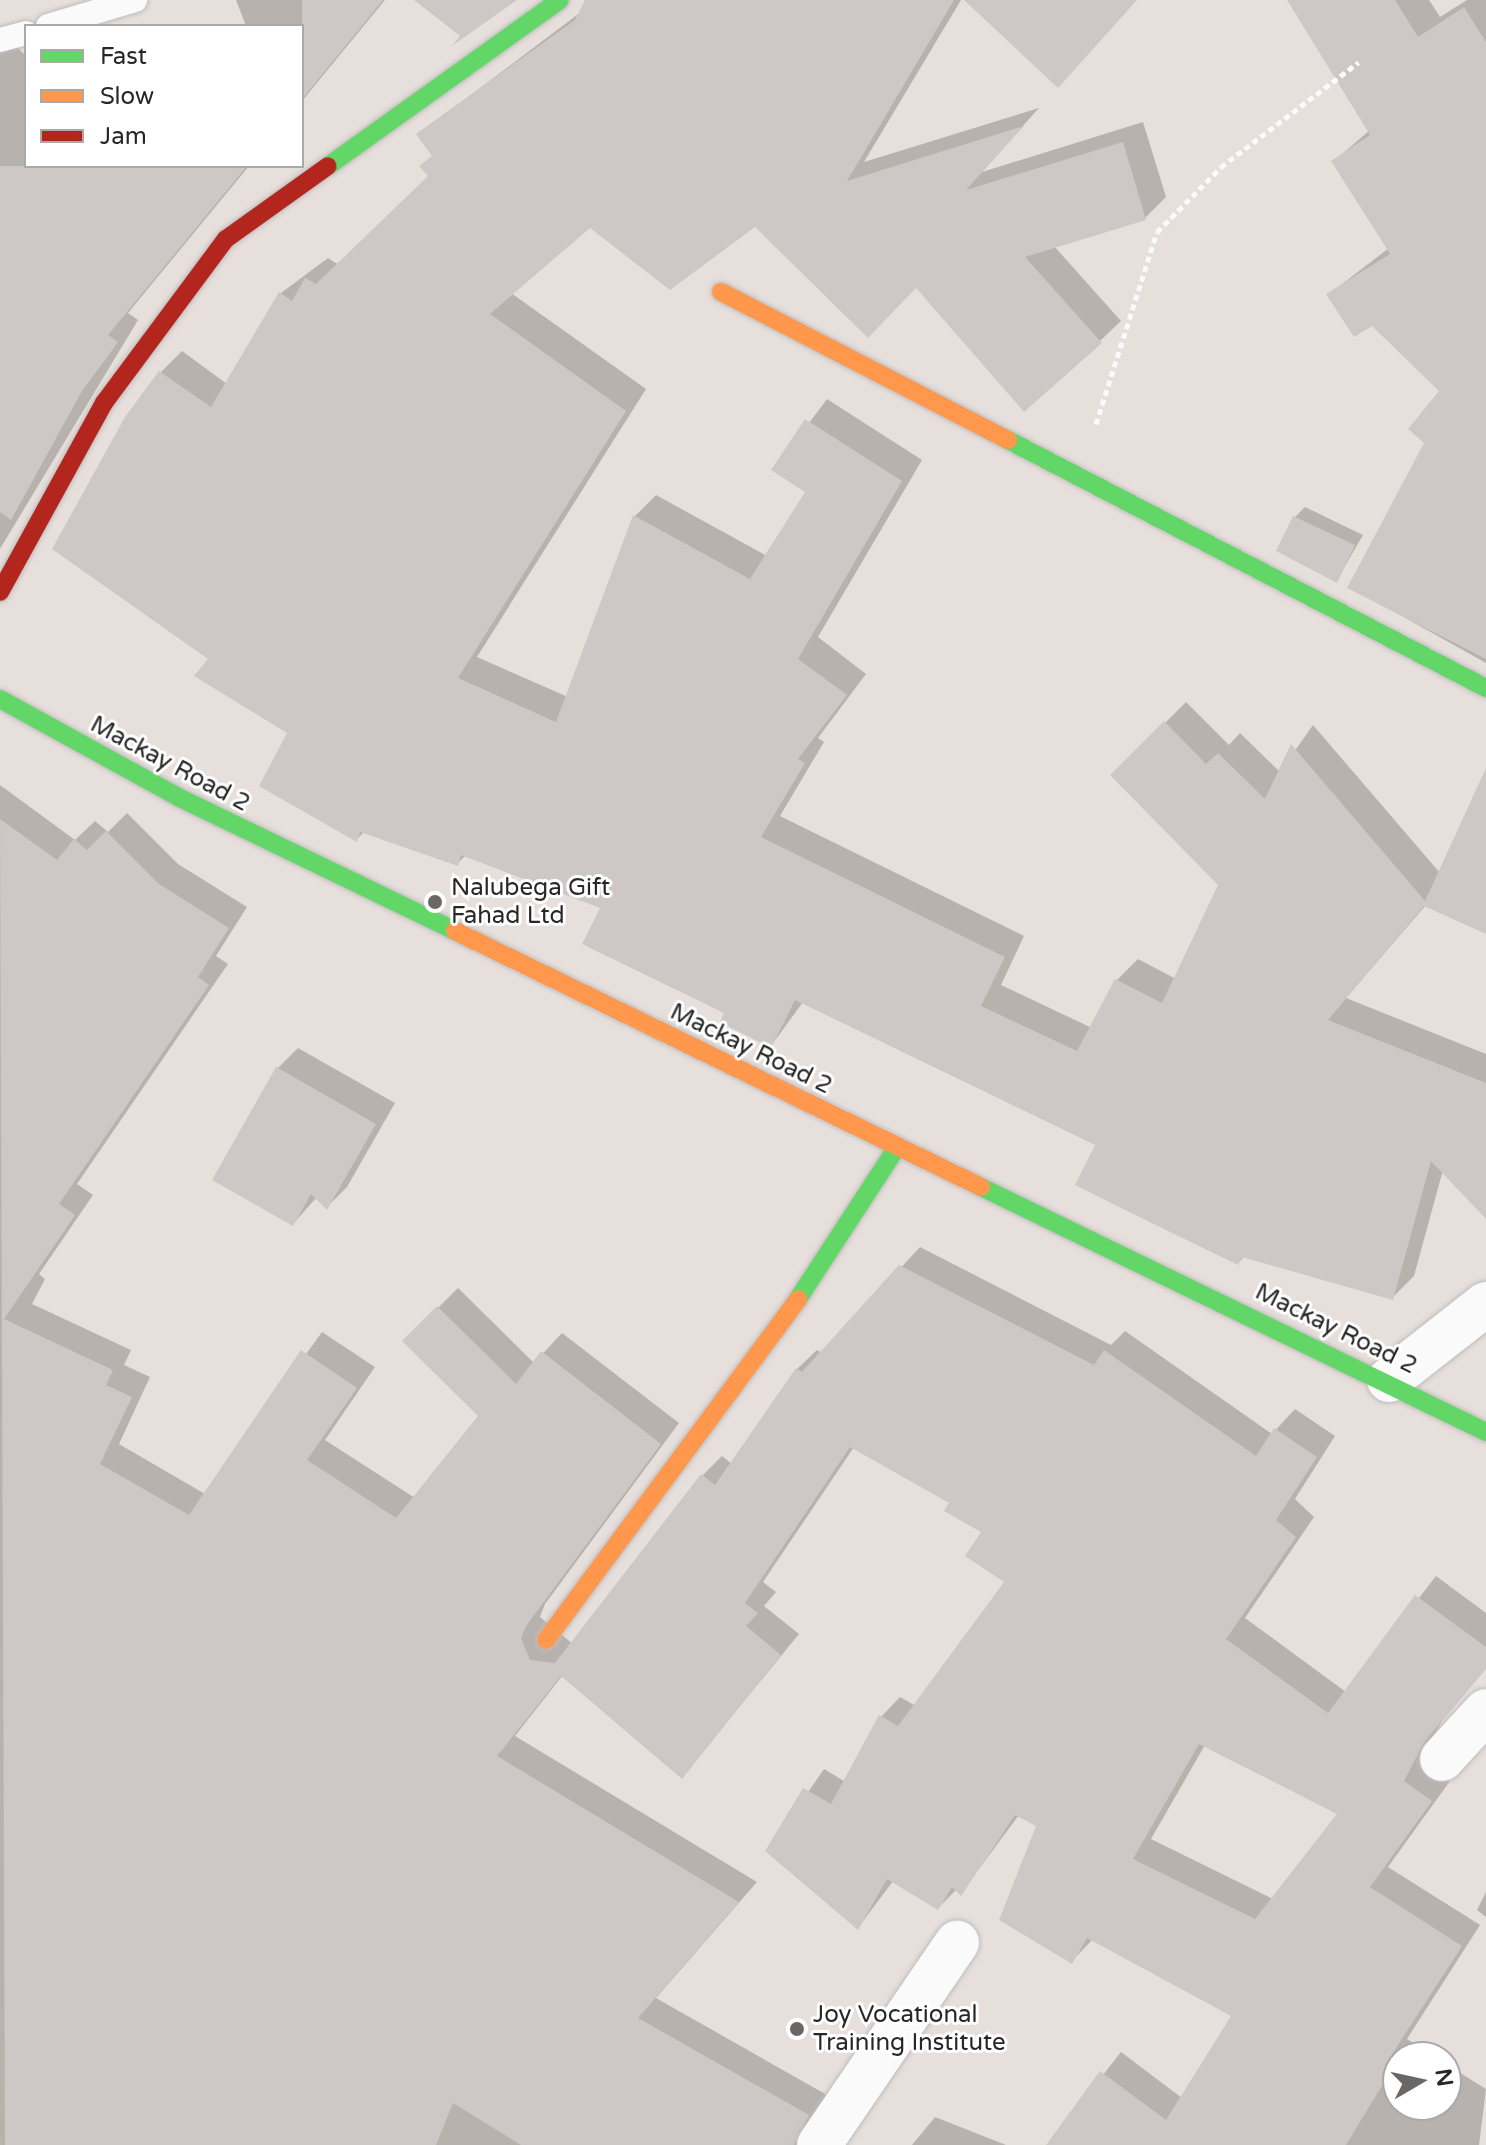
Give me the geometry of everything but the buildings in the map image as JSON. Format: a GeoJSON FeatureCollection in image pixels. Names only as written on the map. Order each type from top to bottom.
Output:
{"type":"FeatureCollection","features":[{"type":"Feature","properties":{"kind":"street"},"geometry":{"type":"LineString","coordinates":[[0,592],[104,403],[226,239],[560,0]]}},
{"type":"Feature","properties":{"kind":"street"},"geometry":{"type":"LineString","coordinates":[[721,292],[1486,688]]}},
{"type":"Feature","properties":{"kind":"street","name":"Mackay Road 2"},"geometry":{"type":"LineString","coordinates":[[0,699],[178,797],[897,1147],[1389,1380],[1486,1432]]}},
{"type":"Feature","properties":{"kind":"street"},"geometry":{"type":"LineString","coordinates":[[546,1640],[787,1317],[897,1147]]}},
{"type":"Feature","properties":{"kind":"street"},"geometry":{"type":"LineString","coordinates":[[1389,1380],[1486,1304]]}},
{"type":"Feature","properties":{"kind":"street"},"geometry":{"type":"LineString","coordinates":[[1442,1759],[1486,1711]]}},
{"type":"Feature","properties":{"kind":"street"},"geometry":{"type":"LineString","coordinates":[[819,2145],[957,1943]]}},
{"type":"Feature","properties":{"kind":"lane"},"geometry":{"type":"LineString","coordinates":[[55,24],[135,0]]}},
{"type":"Feature","properties":{"kind":"lane"},"geometry":{"type":"LineString","coordinates":[[0,40],[24,34]]}},
{"type":"Feature","properties":{"kind":"path"},"geometry":{"type":"LineString","coordinates":[[1082,479],[1157,232],[1221,167],[1359,62]]}},
{"type":"Feature","properties":{"kind":"traffic: fast"},"geometry":{"type":"LineString","coordinates":[[328,166],[560,0]]}},
{"type":"Feature","properties":{"kind":"traffic: fast"},"geometry":{"type":"LineString","coordinates":[[1008,440],[1486,688]]}},
{"type":"Feature","properties":{"kind":"traffic: fast"},"geometry":{"type":"LineString","coordinates":[[0,699],[178,797],[455,931]]}},
{"type":"Feature","properties":{"kind":"traffic: fast"},"geometry":{"type":"LineString","coordinates":[[798,1299],[897,1147]]}},
{"type":"Feature","properties":{"kind":"traffic: fast"},"geometry":{"type":"LineString","coordinates":[[981,1187],[1486,1432]]}},
{"type":"Feature","properties":{"kind":"traffic: slow"},"geometry":{"type":"LineString","coordinates":[[721,292],[1008,440]]}},
{"type":"Feature","properties":{"kind":"traffic: slow"},"geometry":{"type":"LineString","coordinates":[[455,931],[981,1187]]}},
{"type":"Feature","properties":{"kind":"traffic: slow"},"geometry":{"type":"LineString","coordinates":[[546,1640],[798,1299]]}},
{"type":"Feature","properties":{"kind":"traffic: jam"},"geometry":{"type":"LineString","coordinates":[[0,592],[104,403],[226,239],[328,166]]}},
{"type":"Feature","properties":{"kind":"place","name":"Nalubega Gift Fahad Ltd"},"geometry":{"type":"Point","coordinates":[435,902]}},
{"type":"Feature","properties":{"kind":"place","name":"Joy Vocational Training Institute"},"geometry":{"type":"Point","coordinates":[797,2029]}}]}
